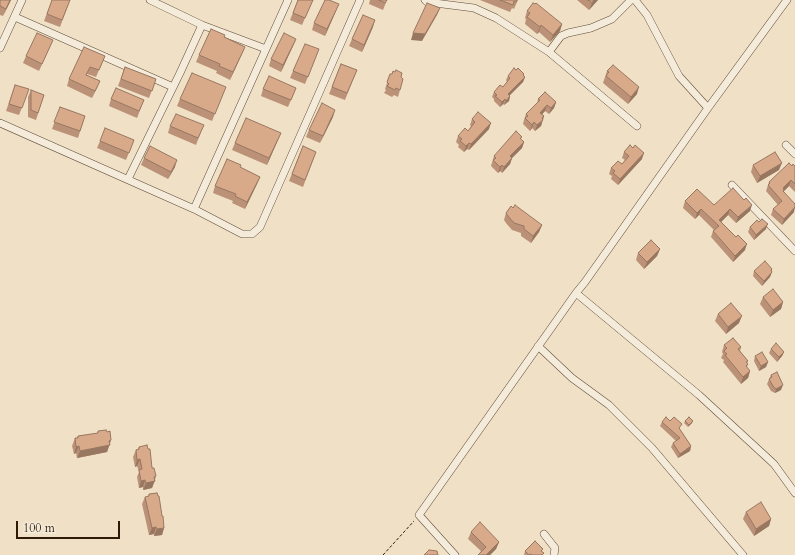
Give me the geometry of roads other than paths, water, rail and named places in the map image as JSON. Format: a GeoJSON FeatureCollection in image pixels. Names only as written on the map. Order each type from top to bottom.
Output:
{"type":"FeatureCollection","features":[{"type":"Feature","properties":{"kind":"street"},"geometry":{"type":"LineString","coordinates":[[0,48],[22,0]]}},
{"type":"Feature","properties":{"kind":"street"},"geometry":{"type":"LineString","coordinates":[[150,0],[202,25],[266,49]]}},
{"type":"Feature","properties":{"kind":"street"},"geometry":{"type":"LineString","coordinates":[[194,209],[288,0]]}},
{"type":"Feature","properties":{"kind":"street"},"geometry":{"type":"LineString","coordinates":[[0,123],[194,209],[242,234],[252,234],[260,227],[360,0]]}},
{"type":"Feature","properties":{"kind":"street"},"geometry":{"type":"LineString","coordinates":[[425,0],[427,2],[474,8],[496,18],[549,52],[637,126]]}},
{"type":"Feature","properties":{"kind":"street"},"geometry":{"type":"LineString","coordinates":[[549,52],[561,36],[591,28],[612,19],[631,0]]}},
{"type":"Feature","properties":{"kind":"street"},"geometry":{"type":"LineString","coordinates":[[635,0],[647,15],[679,76],[708,108]]}},
{"type":"Feature","properties":{"kind":"street"},"geometry":{"type":"LineString","coordinates":[[455,555],[420,514],[538,346],[787,0]]}},
{"type":"Feature","properties":{"kind":"street"},"geometry":{"type":"LineString","coordinates":[[15,17],[174,87]]}},
{"type":"Feature","properties":{"kind":"street"},"geometry":{"type":"LineString","coordinates":[[128,180],[174,87],[202,25]]}},
{"type":"Feature","properties":{"kind":"street"},"geometry":{"type":"LineString","coordinates":[[786,145],[795,154]]}},
{"type":"Feature","properties":{"kind":"street"},"geometry":{"type":"LineString","coordinates":[[732,185],[795,251]]}},
{"type":"Feature","properties":{"kind":"street"},"geometry":{"type":"LineString","coordinates":[[576,293],[700,395],[774,464],[795,493]]}},
{"type":"Feature","properties":{"kind":"street"},"geometry":{"type":"LineString","coordinates":[[538,346],[572,378],[609,405],[652,448],[743,555]]}},
{"type":"Feature","properties":{"kind":"street"},"geometry":{"type":"LineString","coordinates":[[544,534],[555,548],[554,555]]}}]}
